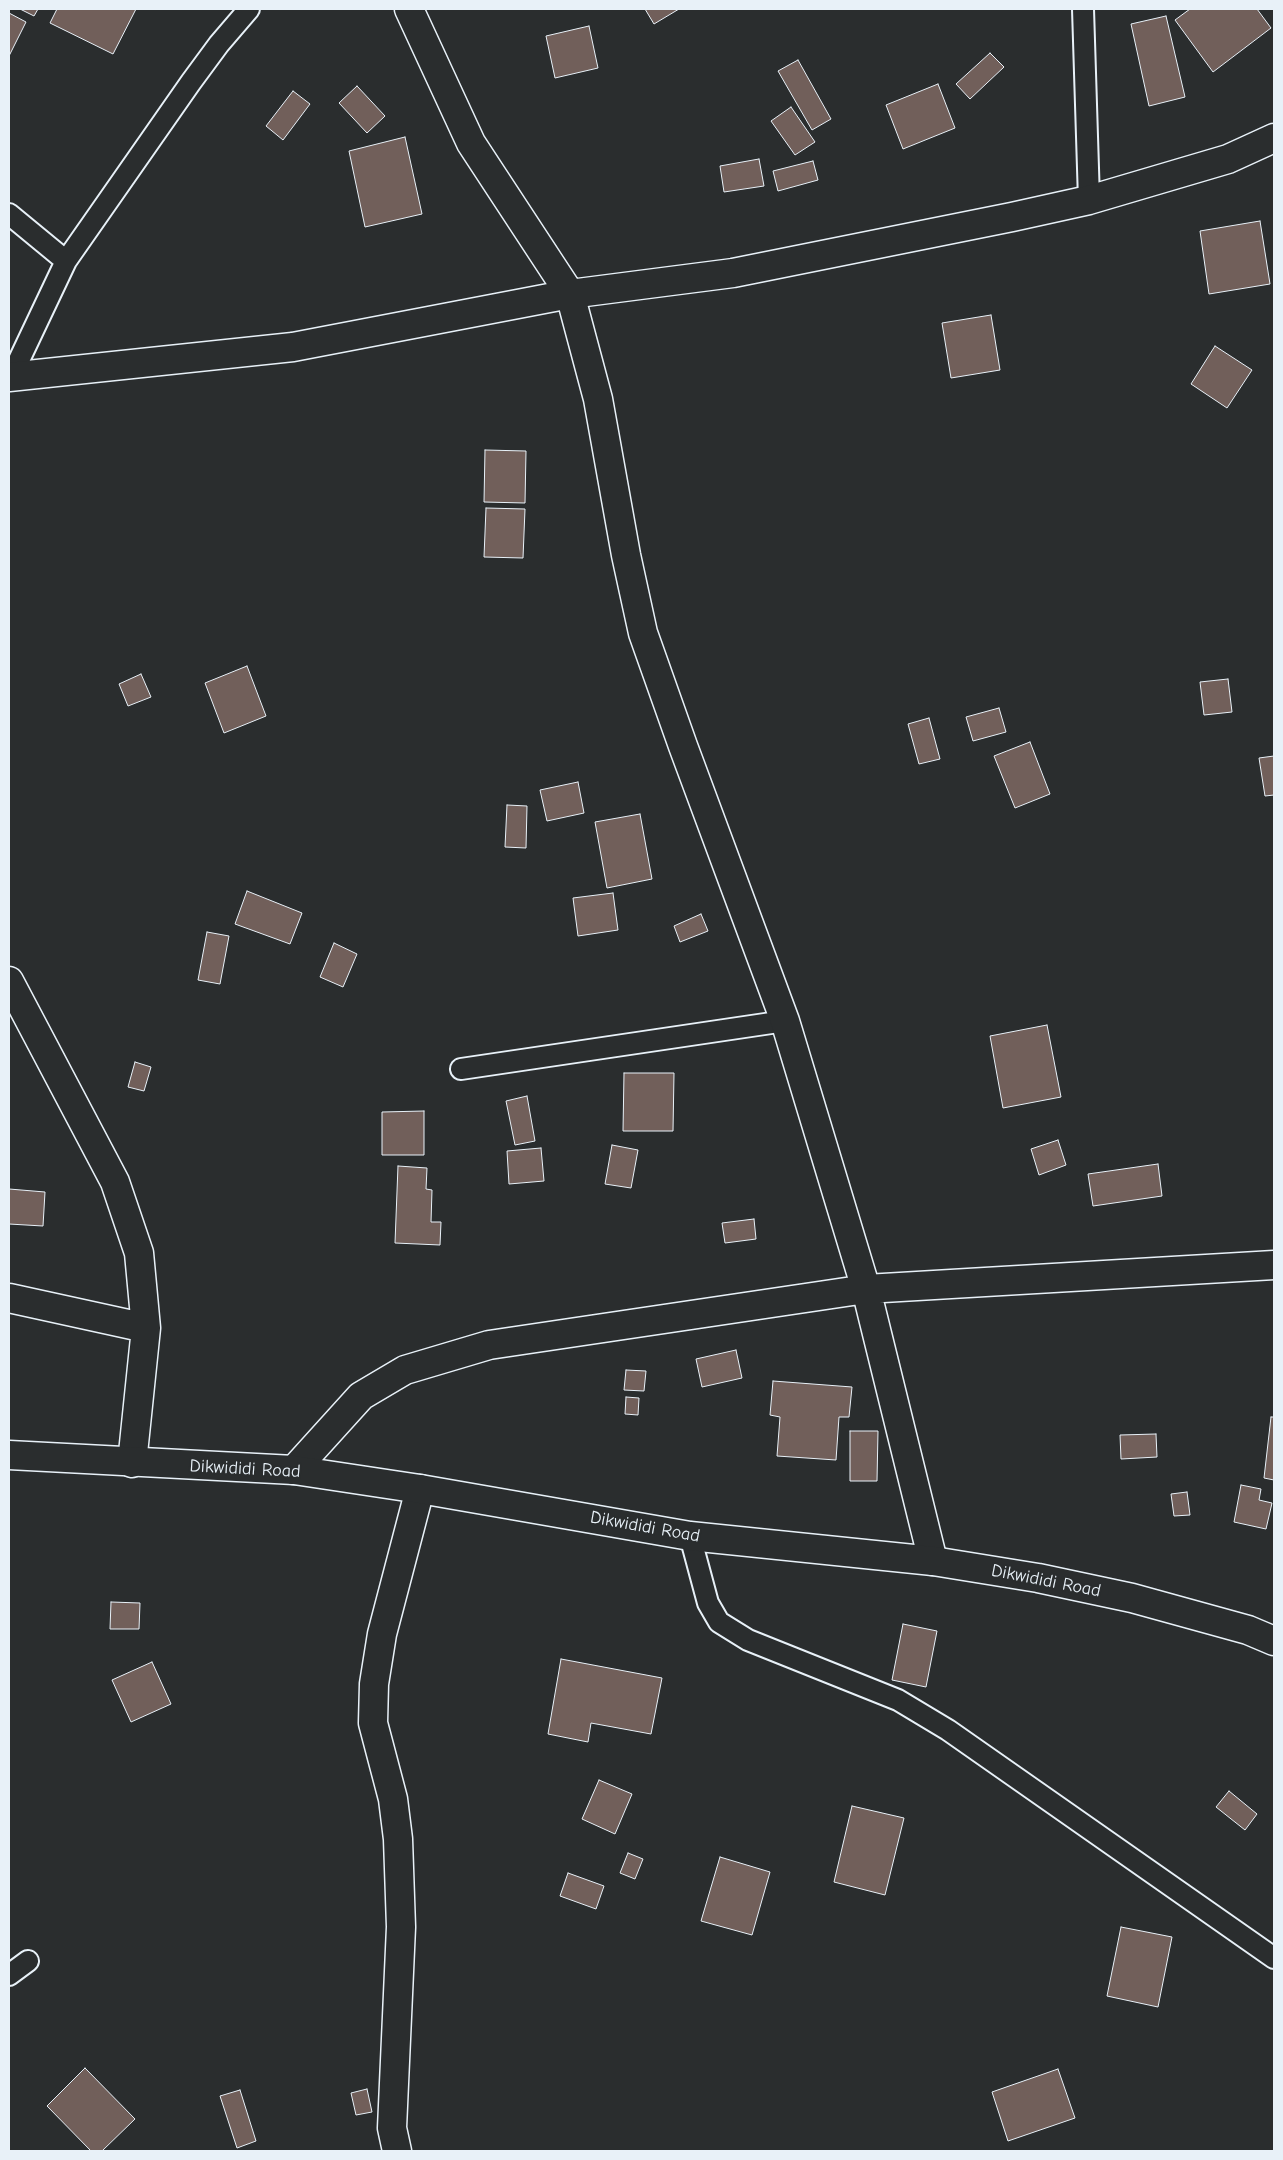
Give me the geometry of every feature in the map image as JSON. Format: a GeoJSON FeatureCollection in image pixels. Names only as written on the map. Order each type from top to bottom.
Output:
{"type":"FeatureCollection","features":[{"type":"Feature","properties":{"kind":"street"},"geometry":{"type":"LineString","coordinates":[[409,9],[471,143],[570,294],[598,398],[626,555],[643,633],[683,746],[786,1021],[866,1289],[933,1561]]}},
{"type":"Feature","properties":{"kind":"street"},"geometry":{"type":"LineString","coordinates":[[10,377],[293,347],[570,294],[733,273],[1089,200],[1228,160],[1274,138]]}},
{"type":"Feature","properties":{"kind":"street"},"geometry":{"type":"LineString","coordinates":[[9,981],[115,1182],[139,1253],[146,1328],[132,1463]]}},
{"type":"Feature","properties":{"kind":"street"},"geometry":{"type":"LineString","coordinates":[[294,1470],[361,1396],[405,1370],[490,1345],[866,1289],[1274,1265]]}},
{"type":"Feature","properties":{"kind":"street"},"geometry":{"type":"LineString","coordinates":[[9,1298],[146,1328]]}},
{"type":"Feature","properties":{"kind":"street","name":"Dikwididi Road"},"geometry":{"type":"LineString","coordinates":[[9,1455],[132,1463],[294,1470],[420,1489],[690,1536],[933,1561],[1038,1578],[1132,1598],[1248,1630],[1274,1641]]}},
{"type":"Feature","properties":{"kind":"street"},"geometry":{"type":"LineString","coordinates":[[397,2151],[392,2128],[401,1927],[398,1839],[392,1799],[373,1723],[374,1684],[382,1634],[420,1489]]}},
{"type":"Feature","properties":{"kind":"lane"},"geometry":{"type":"LineString","coordinates":[[10,377],[66,261],[191,82],[219,44],[249,9]]}},
{"type":"Feature","properties":{"kind":"lane"},"geometry":{"type":"LineString","coordinates":[[1083,9],[1089,200]]}},
{"type":"Feature","properties":{"kind":"lane"},"geometry":{"type":"LineString","coordinates":[[9,214],[66,261]]}},
{"type":"Feature","properties":{"kind":"lane"},"geometry":{"type":"LineString","coordinates":[[461,1068],[786,1021]]}},
{"type":"Feature","properties":{"kind":"lane"},"geometry":{"type":"LineString","coordinates":[[690,1536],[708,1603],[719,1622],[748,1640],[898,1700],[948,1730],[1274,1958]]}},
{"type":"Feature","properties":{"kind":"lane"},"geometry":{"type":"LineString","coordinates":[[9,1975],[28,1961]]}},
{"type":"Feature","properties":{"kind":"building"},"geometry":{"type":"Polygon","coordinates":[[[20,9],[38,9],[34,16],[20,9]]]}},
{"type":"Feature","properties":{"kind":"building"},"geometry":{"type":"Polygon","coordinates":[[[57,9],[136,9],[113,54],[50,23],[57,9]]]}},
{"type":"Feature","properties":{"kind":"building"},"geometry":{"type":"Polygon","coordinates":[[[645,9],[679,9],[654,24],[645,9]]]}},
{"type":"Feature","properties":{"kind":"building"},"geometry":{"type":"Polygon","coordinates":[[[1190,9],[1257,9],[1271,28],[1213,72],[1175,20],[1190,9]]]}},
{"type":"Feature","properties":{"kind":"building"},"geometry":{"type":"Polygon","coordinates":[[[9,13],[26,22],[9,56],[9,13]]]}},
{"type":"Feature","properties":{"kind":"building"},"geometry":{"type":"Polygon","coordinates":[[[1166,16],[1185,97],[1149,106],[1131,24],[1166,16]]]}},
{"type":"Feature","properties":{"kind":"building"},"geometry":{"type":"Polygon","coordinates":[[[589,26],[598,68],[555,78],[546,36],[589,26]]]}},
{"type":"Feature","properties":{"kind":"building"},"geometry":{"type":"Polygon","coordinates":[[[990,53],[1004,67],[970,99],[956,84],[990,53]]]}},
{"type":"Feature","properties":{"kind":"building"},"geometry":{"type":"Polygon","coordinates":[[[798,60],[831,119],[812,130],[778,71],[798,60]]]}},
{"type":"Feature","properties":{"kind":"building"},"geometry":{"type":"Polygon","coordinates":[[[938,84],[955,128],[903,149],[886,105],[938,84]]]}},
{"type":"Feature","properties":{"kind":"building"},"geometry":{"type":"Polygon","coordinates":[[[357,86],[385,116],[367,133],[339,103],[357,86]]]}},
{"type":"Feature","properties":{"kind":"building"},"geometry":{"type":"Polygon","coordinates":[[[293,91],[310,104],[283,140],[266,126],[293,91]]]}},
{"type":"Feature","properties":{"kind":"building"},"geometry":{"type":"Polygon","coordinates":[[[791,107],[815,142],[795,155],[771,121],[791,107]]]}},
{"type":"Feature","properties":{"kind":"building"},"geometry":{"type":"Polygon","coordinates":[[[405,137],[422,214],[365,227],[349,151],[405,137]]]}},
{"type":"Feature","properties":{"kind":"building"},"geometry":{"type":"Polygon","coordinates":[[[759,159],[764,186],[724,192],[720,166],[759,159]]]}},
{"type":"Feature","properties":{"kind":"building"},"geometry":{"type":"Polygon","coordinates":[[[813,161],[818,180],[778,191],[773,171],[813,161]]]}},
{"type":"Feature","properties":{"kind":"building"},"geometry":{"type":"Polygon","coordinates":[[[1260,221],[1270,284],[1209,294],[1200,231],[1260,221]]]}},
{"type":"Feature","properties":{"kind":"building"},"geometry":{"type":"Polygon","coordinates":[[[991,315],[1000,370],[951,378],[942,323],[991,315]]]}},
{"type":"Feature","properties":{"kind":"building"},"geometry":{"type":"Polygon","coordinates":[[[1215,346],[1252,370],[1227,408],[1191,384],[1215,346]]]}},
{"type":"Feature","properties":{"kind":"building"},"geometry":{"type":"Polygon","coordinates":[[[485,450],[526,451],[525,503],[484,502],[485,450]]]}},
{"type":"Feature","properties":{"kind":"building"},"geometry":{"type":"Polygon","coordinates":[[[486,508],[525,509],[523,558],[484,557],[486,508]]]}},
{"type":"Feature","properties":{"kind":"building"},"geometry":{"type":"Polygon","coordinates":[[[247,666],[266,716],[224,733],[205,683],[247,666]]]}},
{"type":"Feature","properties":{"kind":"building"},"geometry":{"type":"Polygon","coordinates":[[[141,674],[151,697],[128,706],[119,684],[141,674]]]}},
{"type":"Feature","properties":{"kind":"building"},"geometry":{"type":"Polygon","coordinates":[[[1228,679],[1232,712],[1204,715],[1200,682],[1228,679]]]}},
{"type":"Feature","properties":{"kind":"building"},"geometry":{"type":"Polygon","coordinates":[[[999,708],[1006,732],[973,741],[966,717],[999,708]]]}},
{"type":"Feature","properties":{"kind":"building"},"geometry":{"type":"Polygon","coordinates":[[[929,718],[940,759],[919,764],[908,724],[929,718]]]}},
{"type":"Feature","properties":{"kind":"building"},"geometry":{"type":"Polygon","coordinates":[[[1030,742],[1050,794],[1015,808],[994,756],[1030,742]]]}},
{"type":"Feature","properties":{"kind":"building"},"geometry":{"type":"Polygon","coordinates":[[[1274,756],[1274,795],[1265,796],[1259,758],[1274,756]]]}},
{"type":"Feature","properties":{"kind":"building"},"geometry":{"type":"Polygon","coordinates":[[[578,782],[584,813],[547,821],[540,790],[578,782]]]}},
{"type":"Feature","properties":{"kind":"building"},"geometry":{"type":"Polygon","coordinates":[[[507,805],[527,806],[526,848],[505,847],[507,805]]]}},
{"type":"Feature","properties":{"kind":"building"},"geometry":{"type":"Polygon","coordinates":[[[640,814],[652,879],[607,888],[595,822],[640,814]]]}},
{"type":"Feature","properties":{"kind":"building"},"geometry":{"type":"Polygon","coordinates":[[[247,891],[302,913],[290,944],[235,924],[247,891]]]}},
{"type":"Feature","properties":{"kind":"building"},"geometry":{"type":"Polygon","coordinates":[[[613,893],[618,930],[578,936],[573,898],[613,893]]]}},
{"type":"Feature","properties":{"kind":"building"},"geometry":{"type":"Polygon","coordinates":[[[701,914],[708,931],[680,942],[674,926],[701,914]]]}},
{"type":"Feature","properties":{"kind":"building"},"geometry":{"type":"Polygon","coordinates":[[[207,932],[229,936],[220,984],[198,980],[207,932]]]}},
{"type":"Feature","properties":{"kind":"building"},"geometry":{"type":"Polygon","coordinates":[[[334,943],[357,954],[343,987],[320,977],[334,943]]]}},
{"type":"Feature","properties":{"kind":"building"},"geometry":{"type":"Polygon","coordinates":[[[1047,1025],[1061,1097],[1003,1108],[990,1036],[1047,1025]]]}},
{"type":"Feature","properties":{"kind":"building"},"geometry":{"type":"Polygon","coordinates":[[[135,1062],[151,1067],[144,1091],[128,1087],[135,1062]]]}},
{"type":"Feature","properties":{"kind":"building"},"geometry":{"type":"Polygon","coordinates":[[[624,1073],[674,1073],[673,1131],[623,1131],[624,1073]]]}},
{"type":"Feature","properties":{"kind":"building"},"geometry":{"type":"Polygon","coordinates":[[[527,1096],[535,1141],[515,1145],[506,1101],[527,1096]]]}},
{"type":"Feature","properties":{"kind":"building"},"geometry":{"type":"Polygon","coordinates":[[[424,1111],[424,1155],[382,1155],[382,1112],[424,1111]]]}},
{"type":"Feature","properties":{"kind":"building"},"geometry":{"type":"Polygon","coordinates":[[[1058,1140],[1066,1165],[1039,1175],[1031,1149],[1058,1140]]]}},
{"type":"Feature","properties":{"kind":"building"},"geometry":{"type":"Polygon","coordinates":[[[612,1145],[638,1150],[631,1188],[605,1184],[612,1145]]]}},
{"type":"Feature","properties":{"kind":"building"},"geometry":{"type":"Polygon","coordinates":[[[541,1148],[544,1181],[509,1184],[507,1151],[541,1148]]]}},
{"type":"Feature","properties":{"kind":"building"},"geometry":{"type":"Polygon","coordinates":[[[1158,1164],[1162,1196],[1093,1206],[1088,1174],[1158,1164]]]}},
{"type":"Feature","properties":{"kind":"building"},"geometry":{"type":"Polygon","coordinates":[[[398,1166],[427,1168],[426,1189],[432,1190],[431,1222],[441,1222],[440,1245],[395,1243],[398,1166]]]}},
{"type":"Feature","properties":{"kind":"building"},"geometry":{"type":"Polygon","coordinates":[[[9,1189],[45,1192],[43,1226],[9,1224],[9,1189]]]}},
{"type":"Feature","properties":{"kind":"building"},"geometry":{"type":"Polygon","coordinates":[[[754,1219],[756,1239],[725,1243],[722,1223],[754,1219]]]}},
{"type":"Feature","properties":{"kind":"building"},"geometry":{"type":"Polygon","coordinates":[[[736,1350],[742,1378],[702,1387],[696,1359],[736,1350]]]}},
{"type":"Feature","properties":{"kind":"building"},"geometry":{"type":"Polygon","coordinates":[[[626,1370],[646,1371],[644,1391],[624,1390],[626,1370]]]}},
{"type":"Feature","properties":{"kind":"building"},"geometry":{"type":"Polygon","coordinates":[[[773,1381],[852,1387],[849,1417],[839,1417],[836,1460],[777,1456],[780,1417],[770,1415],[773,1381]]]}},
{"type":"Feature","properties":{"kind":"building"},"geometry":{"type":"Polygon","coordinates":[[[626,1397],[639,1398],[638,1415],[625,1414],[626,1397]]]}},
{"type":"Feature","properties":{"kind":"building"},"geometry":{"type":"Polygon","coordinates":[[[1271,1417],[1274,1417],[1274,1480],[1264,1478],[1271,1417]]]}},
{"type":"Feature","properties":{"kind":"building"},"geometry":{"type":"Polygon","coordinates":[[[850,1431],[878,1431],[877,1481],[850,1481],[850,1431]]]}},
{"type":"Feature","properties":{"kind":"building"},"geometry":{"type":"Polygon","coordinates":[[[1156,1434],[1157,1457],[1121,1459],[1120,1435],[1156,1434]]]}},
{"type":"Feature","properties":{"kind":"building"},"geometry":{"type":"Polygon","coordinates":[[[1241,1485],[1261,1489],[1259,1500],[1272,1503],[1266,1529],[1234,1522],[1241,1485]]]}},
{"type":"Feature","properties":{"kind":"building"},"geometry":{"type":"Polygon","coordinates":[[[1187,1492],[1190,1515],[1174,1516],[1171,1494],[1187,1492]]]}},
{"type":"Feature","properties":{"kind":"building"},"geometry":{"type":"Polygon","coordinates":[[[111,1602],[140,1603],[139,1629],[110,1629],[111,1602]]]}},
{"type":"Feature","properties":{"kind":"building"},"geometry":{"type":"Polygon","coordinates":[[[903,1624],[937,1631],[926,1687],[892,1680],[903,1624]]]}},
{"type":"Feature","properties":{"kind":"building"},"geometry":{"type":"Polygon","coordinates":[[[561,1659],[662,1678],[651,1734],[591,1723],[588,1742],[548,1734],[561,1659]]]}},
{"type":"Feature","properties":{"kind":"building"},"geometry":{"type":"Polygon","coordinates":[[[152,1662],[171,1704],[131,1722],[112,1680],[152,1662]]]}},
{"type":"Feature","properties":{"kind":"building"},"geometry":{"type":"Polygon","coordinates":[[[599,1780],[632,1794],[615,1834],[582,1819],[599,1780]]]}},
{"type":"Feature","properties":{"kind":"building"},"geometry":{"type":"Polygon","coordinates":[[[1229,1791],[1257,1814],[1245,1830],[1216,1807],[1229,1791]]]}},
{"type":"Feature","properties":{"kind":"building"},"geometry":{"type":"Polygon","coordinates":[[[852,1806],[904,1818],[885,1895],[834,1882],[852,1806]]]}},
{"type":"Feature","properties":{"kind":"building"},"geometry":{"type":"Polygon","coordinates":[[[628,1853],[643,1859],[635,1879],[620,1873],[628,1853]]]}},
{"type":"Feature","properties":{"kind":"building"},"geometry":{"type":"Polygon","coordinates":[[[720,1857],[770,1872],[752,1935],[701,1921],[720,1857]]]}},
{"type":"Feature","properties":{"kind":"building"},"geometry":{"type":"Polygon","coordinates":[[[568,1873],[604,1886],[596,1909],[560,1896],[568,1873]]]}},
{"type":"Feature","properties":{"kind":"building"},"geometry":{"type":"Polygon","coordinates":[[[1121,1927],[1172,1937],[1158,2007],[1107,1996],[1121,1927]]]}},
{"type":"Feature","properties":{"kind":"building"},"geometry":{"type":"Polygon","coordinates":[[[85,2068],[135,2119],[102,2151],[91,2151],[47,2106],[85,2068]]]}},
{"type":"Feature","properties":{"kind":"building"},"geometry":{"type":"Polygon","coordinates":[[[1058,2069],[1075,2118],[1008,2141],[992,2092],[1058,2069]]]}},
{"type":"Feature","properties":{"kind":"building"},"geometry":{"type":"Polygon","coordinates":[[[367,2089],[372,2112],[356,2115],[351,2093],[367,2089]]]}},
{"type":"Feature","properties":{"kind":"building"},"geometry":{"type":"Polygon","coordinates":[[[240,2090],[256,2141],[237,2148],[220,2096],[240,2090]]]}}]}
